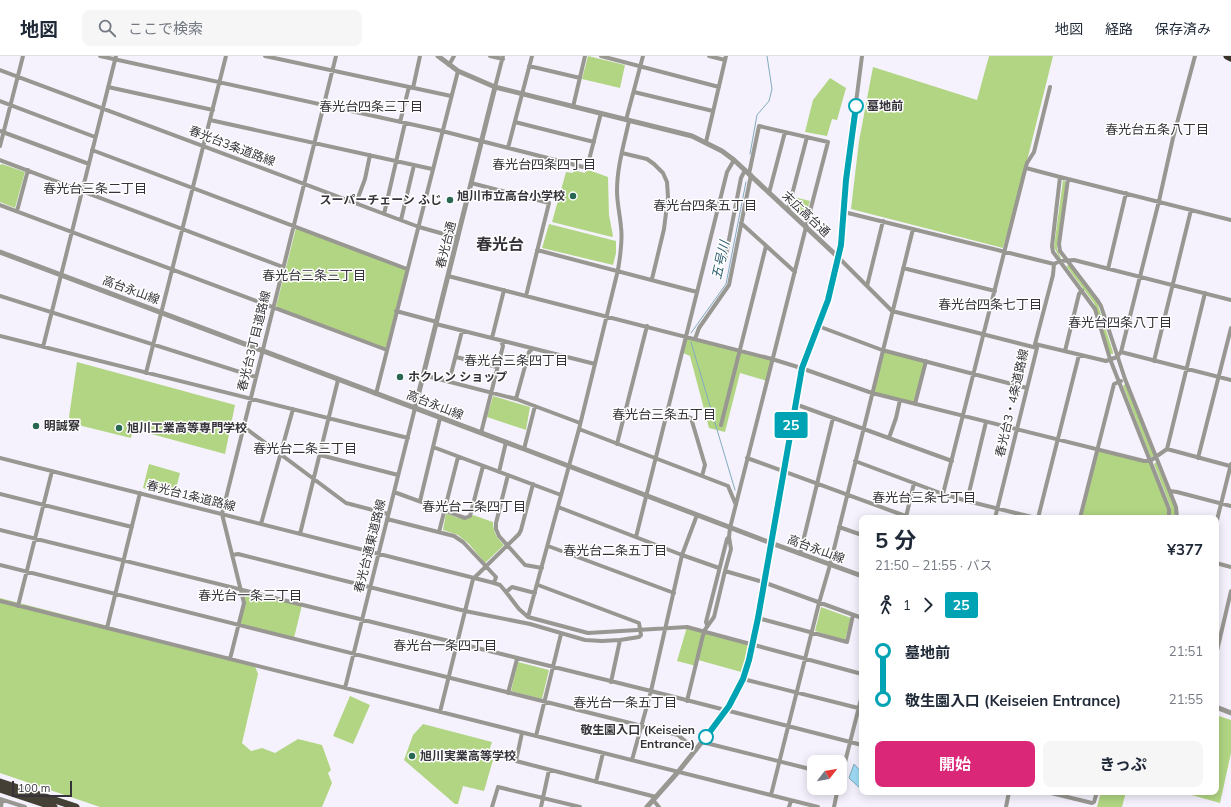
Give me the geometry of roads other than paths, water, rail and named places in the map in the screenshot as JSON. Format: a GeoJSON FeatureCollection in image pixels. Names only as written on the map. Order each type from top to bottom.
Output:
{"type":"FeatureCollection","features":[{"type":"Feature","properties":{"kind":"highway"},"geometry":{"type":"LineString","coordinates":[[1227,56],[1231,58]]}},
{"type":"Feature","properties":{"kind":"highway"},"geometry":{"type":"LineString","coordinates":[[0,782],[76,807]]}},
{"type":"Feature","properties":{"kind":"highway"},"geometry":{"type":"LineString","coordinates":[[0,788],[54,807]]}},
{"type":"Feature","properties":{"kind":"street"},"geometry":{"type":"LineString","coordinates":[[0,146],[2,131],[23,56]]}},
{"type":"Feature","properties":{"kind":"street"},"geometry":{"type":"LineString","coordinates":[[100,56],[116,58],[219,83],[442,131],[583,168],[588,164],[601,114]]}},
{"type":"Feature","properties":{"kind":"street"},"geometry":{"type":"LineString","coordinates":[[146,373],[226,56]]}},
{"type":"Feature","properties":{"kind":"street"},"geometry":{"type":"LineString","coordinates":[[265,56],[451,96]]}},
{"type":"Feature","properties":{"kind":"street","name":"春光台3丁目道路線"},"geometry":{"type":"LineString","coordinates":[[222,514],[336,56]]}},
{"type":"Feature","properties":{"kind":"street"},"geometry":{"type":"LineString","coordinates":[[384,214],[396,161],[402,123],[420,56]]}},
{"type":"Feature","properties":{"kind":"street","name":"末広高台通"},"geometry":{"type":"LineString","coordinates":[[438,56],[458,71],[496,87],[692,136],[706,142],[734,160],[838,257]]}},
{"type":"Feature","properties":{"kind":"street"},"geometry":{"type":"LineString","coordinates":[[450,65],[454,56]]}},
{"type":"Feature","properties":{"kind":"street"},"geometry":{"type":"LineString","coordinates":[[490,56],[503,58],[496,87]]}},
{"type":"Feature","properties":{"kind":"street"},"geometry":{"type":"LineString","coordinates":[[508,148],[532,56]]}},
{"type":"Feature","properties":{"kind":"street"},"geometry":{"type":"LineString","coordinates":[[573,107],[585,56]]}},
{"type":"Feature","properties":{"kind":"street"},"geometry":{"type":"LineString","coordinates":[[601,56],[616,58],[719,87]]}},
{"type":"Feature","properties":{"kind":"street"},"geometry":{"type":"LineString","coordinates":[[528,617],[579,429],[618,270],[622,246],[617,190],[619,164],[643,56]]}},
{"type":"Feature","properties":{"kind":"street"},"geometry":{"type":"LineString","coordinates":[[706,142],[726,58],[709,56]]}},
{"type":"Feature","properties":{"kind":"street"},"geometry":{"type":"LineString","coordinates":[[647,807],[678,772],[726,711],[743,679],[758,618],[763,582],[802,368],[828,300],[842,238],[849,157],[862,56]]}},
{"type":"Feature","properties":{"kind":"street"},"geometry":{"type":"LineString","coordinates":[[1054,264],[1053,275],[1036,346],[1106,361],[1117,357],[1121,352],[1194,56]]}},
{"type":"Feature","properties":{"kind":"street"},"geometry":{"type":"LineString","coordinates":[[43,347],[102,108],[116,58]]}},
{"type":"Feature","properties":{"kind":"street"},"geometry":{"type":"LineString","coordinates":[[529,66],[580,78]]}},
{"type":"Feature","properties":{"kind":"street","name":"春光台3条道路線"},"geometry":{"type":"LineString","coordinates":[[0,70],[419,227],[458,238]]}},
{"type":"Feature","properties":{"kind":"street"},"geometry":{"type":"LineString","coordinates":[[376,394],[458,71]]}},
{"type":"Feature","properties":{"kind":"street"},"geometry":{"type":"LineString","coordinates":[[108,87],[213,110]]}},
{"type":"Feature","properties":{"kind":"street","name":"春光台通"},"geometry":{"type":"LineString","coordinates":[[415,408],[496,87]]}},
{"type":"Feature","properties":{"kind":"street"},"geometry":{"type":"LineString","coordinates":[[943,494],[1027,163],[1034,152],[1050,87]]}},
{"type":"Feature","properties":{"kind":"street"},"geometry":{"type":"LineString","coordinates":[[634,92],[714,112]]}},
{"type":"Feature","properties":{"kind":"street"},"geometry":{"type":"LineString","coordinates":[[0,101],[95,137]]}},
{"type":"Feature","properties":{"kind":"street"},"geometry":{"type":"LineString","coordinates":[[210,120],[432,169]]}},
{"type":"Feature","properties":{"kind":"street"},"geometry":{"type":"LineString","coordinates":[[515,122],[594,142]]}},
{"type":"Feature","properties":{"kind":"street"},"geometry":{"type":"LineString","coordinates":[[687,701],[704,631],[714,617],[726,571],[731,549],[729,537],[730,528],[828,142],[759,126],[748,173],[741,222],[729,285],[699,328],[694,339]]}},
{"type":"Feature","properties":{"kind":"street"},"geometry":{"type":"LineString","coordinates":[[2,131],[88,164]]}},
{"type":"Feature","properties":{"kind":"street"},"geometry":{"type":"LineString","coordinates":[[769,193],[785,132]]}},
{"type":"Feature","properties":{"kind":"street"},"geometry":{"type":"LineString","coordinates":[[788,210],[806,137]]}},
{"type":"Feature","properties":{"kind":"street"},"geometry":{"type":"LineString","coordinates":[[92,150],[407,269]]}},
{"type":"Feature","properties":{"kind":"street"},"geometry":{"type":"LineString","coordinates":[[622,152],[647,159],[663,174],[667,182],[668,197],[664,229],[652,279]]}},
{"type":"Feature","properties":{"kind":"street"},"geometry":{"type":"LineString","coordinates":[[356,203],[365,179],[370,155]]}},
{"type":"Feature","properties":{"kind":"street"},"geometry":{"type":"LineString","coordinates":[[0,160],[283,267]]}},
{"type":"Feature","properties":{"kind":"street"},"geometry":{"type":"LineString","coordinates":[[636,537],[727,172],[734,160]]}},
{"type":"Feature","properties":{"kind":"street"},"geometry":{"type":"LineString","coordinates":[[400,220],[414,165]]}},
{"type":"Feature","properties":{"kind":"street"},"geometry":{"type":"LineString","coordinates":[[1026,168],[1060,178],[1159,201],[1231,220]]}},
{"type":"Feature","properties":{"kind":"street"},"geometry":{"type":"LineString","coordinates":[[16,211],[28,170]]}},
{"type":"Feature","properties":{"kind":"street"},"geometry":{"type":"LineString","coordinates":[[725,260],[741,178],[748,173]]}},
{"type":"Feature","properties":{"kind":"street"},"geometry":{"type":"LineString","coordinates":[[1060,178],[1052,246],[1053,252],[1095,309],[1110,359],[1169,509],[1169,515]]}},
{"type":"Feature","properties":{"kind":"street"},"geometry":{"type":"LineString","coordinates":[[1068,179],[1059,244],[1060,252],[1098,301],[1125,379],[1176,507],[1176,515]]}},
{"type":"Feature","properties":{"kind":"street"},"geometry":{"type":"LineString","coordinates":[[472,184],[549,203],[526,296]]}},
{"type":"Feature","properties":{"kind":"street"},"geometry":{"type":"LineString","coordinates":[[1108,269],[1126,193]]}},
{"type":"Feature","properties":{"kind":"street"},"geometry":{"type":"LineString","coordinates":[[0,205],[387,350]]}},
{"type":"Feature","properties":{"kind":"street"},"geometry":{"type":"LineString","coordinates":[[1154,361],[1190,210]]}},
{"type":"Feature","properties":{"kind":"street"},"geometry":{"type":"LineString","coordinates":[[844,212],[1054,264],[1060,261],[1074,260],[1231,300]]}},
{"type":"Feature","properties":{"kind":"street"},"geometry":{"type":"LineString","coordinates":[[741,222],[794,272]]}},
{"type":"Feature","properties":{"kind":"street"},"geometry":{"type":"LineString","coordinates":[[867,286],[883,222]]}},
{"type":"Feature","properties":{"kind":"street"},"geometry":{"type":"LineString","coordinates":[[771,796],[913,229]]}},
{"type":"Feature","properties":{"kind":"street"},"geometry":{"type":"LineString","coordinates":[[721,425],[766,246]]}},
{"type":"Feature","properties":{"kind":"street"},"geometry":{"type":"LineString","coordinates":[[537,250],[618,270],[697,292]]}},
{"type":"Feature","properties":{"kind":"street","name":"高台永山線"},"geometry":{"type":"LineString","coordinates":[[0,252],[506,442],[696,516],[859,575]]}},
{"type":"Feature","properties":{"kind":"street"},"geometry":{"type":"LineString","coordinates":[[838,257],[892,311]]}},
{"type":"Feature","properties":{"kind":"street"},"geometry":{"type":"LineString","coordinates":[[903,268],[995,291]]}},
{"type":"Feature","properties":{"kind":"street"},"geometry":{"type":"LineString","coordinates":[[448,276],[772,359],[872,393],[1144,461],[1150,461],[1156,458],[1167,449],[1205,293]]}},
{"type":"Feature","properties":{"kind":"street"},"geometry":{"type":"LineString","coordinates":[[492,338],[504,290]]}},
{"type":"Feature","properties":{"kind":"street"},"geometry":{"type":"LineString","coordinates":[[1065,351],[1079,294],[1082,290]]}},
{"type":"Feature","properties":{"kind":"street"},"geometry":{"type":"LineString","coordinates":[[0,296],[256,377]]}},
{"type":"Feature","properties":{"kind":"street"},"geometry":{"type":"LineString","coordinates":[[396,311],[462,331],[595,364]]}},
{"type":"Feature","properties":{"kind":"street","name":"春光台3・4条道路線"},"geometry":{"type":"LineString","coordinates":[[892,311],[1036,346],[996,515]]}},
{"type":"Feature","properties":{"kind":"street"},"geometry":{"type":"LineString","coordinates":[[617,444],[647,326]]}},
{"type":"Feature","properties":{"kind":"street"},"geometry":{"type":"LineString","coordinates":[[818,326],[882,350],[1027,388]]}},
{"type":"Feature","properties":{"kind":"street"},"geometry":{"type":"LineString","coordinates":[[1198,458],[1231,328]]}},
{"type":"Feature","properties":{"kind":"street"},"geometry":{"type":"LineString","coordinates":[[449,382],[462,331]]}},
{"type":"Feature","properties":{"kind":"street"},"geometry":{"type":"LineString","coordinates":[[0,336],[408,438]]}},
{"type":"Feature","properties":{"kind":"street"},"geometry":{"type":"LineString","coordinates":[[481,433],[503,346],[501,341]]}},
{"type":"Feature","properties":{"kind":"street"},"geometry":{"type":"LineString","coordinates":[[516,399],[529,352],[532,349]]}},
{"type":"Feature","properties":{"kind":"street"},"geometry":{"type":"LineString","coordinates":[[1121,352],[1231,380]]}},
{"type":"Feature","properties":{"kind":"street"},"geometry":{"type":"LineString","coordinates":[[1038,515],[1079,355]]}},
{"type":"Feature","properties":{"kind":"street"},"geometry":{"type":"LineString","coordinates":[[456,357],[498,368]]}},
{"type":"Feature","properties":{"kind":"street"},"geometry":{"type":"LineString","coordinates":[[915,404],[926,361]]}},
{"type":"Feature","properties":{"kind":"street"},"geometry":{"type":"LineString","coordinates":[[423,375],[516,399],[580,423]]}},
{"type":"Feature","properties":{"kind":"street"},"geometry":{"type":"LineString","coordinates":[[1081,515],[1114,384],[1125,379]]}},
{"type":"Feature","properties":{"kind":"street"},"geometry":{"type":"LineString","coordinates":[[300,534],[338,380]]}},
{"type":"Feature","properties":{"kind":"street"},"geometry":{"type":"LineString","coordinates":[[889,438],[900,400]]}},
{"type":"Feature","properties":{"kind":"street"},"geometry":{"type":"LineString","coordinates":[[795,404],[952,461]]}},
{"type":"Feature","properties":{"kind":"street"},"geometry":{"type":"LineString","coordinates":[[524,449],[534,406]]}},
{"type":"Feature","properties":{"kind":"street","name":"春光台通東道路線"},"geometry":{"type":"LineString","coordinates":[[345,688],[415,408]]}},
{"type":"Feature","properties":{"kind":"street"},"geometry":{"type":"LineString","coordinates":[[262,524],[292,409]]}},
{"type":"Feature","properties":{"kind":"street"},"geometry":{"type":"LineString","coordinates":[[668,412],[691,418],[705,465],[702,476]]}},
{"type":"Feature","properties":{"kind":"street"},"geometry":{"type":"LineString","coordinates":[[420,501],[440,418]]}},
{"type":"Feature","properties":{"kind":"street"},"geometry":{"type":"LineString","coordinates":[[800,554],[833,418]]}},
{"type":"Feature","properties":{"kind":"street"},"geometry":{"type":"LineString","coordinates":[[967,501],[986,422]]}},
{"type":"Feature","properties":{"kind":"street"},"geometry":{"type":"LineString","coordinates":[[244,427],[346,503],[388,514]]}},
{"type":"Feature","properties":{"kind":"street"},"geometry":{"type":"LineString","coordinates":[[579,429],[728,486],[736,505]]}},
{"type":"Feature","properties":{"kind":"street"},"geometry":{"type":"LineString","coordinates":[[498,472],[506,442]]}},
{"type":"Feature","properties":{"kind":"street"},"geometry":{"type":"LineString","coordinates":[[433,447],[561,495]]}},
{"type":"Feature","properties":{"kind":"street"},"geometry":{"type":"LineString","coordinates":[[1167,449],[1198,458],[1231,465],[1218,515]]}},
{"type":"Feature","properties":{"kind":"street"},"geometry":{"type":"LineString","coordinates":[[320,455],[398,475]]}},
{"type":"Feature","properties":{"kind":"street"},"geometry":{"type":"LineString","coordinates":[[439,532],[458,457]]}},
{"type":"Feature","properties":{"kind":"street","name":"春光台1条道路線"},"geometry":{"type":"LineString","coordinates":[[0,458],[473,579],[494,583]]}},
{"type":"Feature","properties":{"kind":"street"},"geometry":{"type":"LineString","coordinates":[[748,458],[901,515]]}},
{"type":"Feature","properties":{"kind":"street"},"geometry":{"type":"LineString","coordinates":[[855,461],[943,494],[1025,515]]}},
{"type":"Feature","properties":{"kind":"street"},"geometry":{"type":"LineString","coordinates":[[394,492],[465,518],[470,516],[483,466]]}},
{"type":"Feature","properties":{"kind":"street"},"geometry":{"type":"LineString","coordinates":[[18,606],[52,471]]}},
{"type":"Feature","properties":{"kind":"street"},"geometry":{"type":"LineString","coordinates":[[508,475],[496,523],[496,529],[499,536],[507,546],[525,565],[542,568]]}},
{"type":"Feature","properties":{"kind":"street"},"geometry":{"type":"LineString","coordinates":[[906,515],[914,483]]}},
{"type":"Feature","properties":{"kind":"street"},"geometry":{"type":"LineString","coordinates":[[440,712],[473,579],[521,530],[533,484]]}},
{"type":"Feature","properties":{"kind":"street"},"geometry":{"type":"LineString","coordinates":[[1170,492],[1176,492],[1231,506]]}},
{"type":"Feature","properties":{"kind":"street"},"geometry":{"type":"LineString","coordinates":[[107,628],[140,493]]}},
{"type":"Feature","properties":{"kind":"street"},"geometry":{"type":"LineString","coordinates":[[0,494],[132,527]]}},
{"type":"Feature","properties":{"kind":"street"},"geometry":{"type":"LineString","coordinates":[[558,507],[719,568]]}},
{"type":"Feature","properties":{"kind":"street"},"geometry":{"type":"LineString","coordinates":[[222,514],[244,603],[230,659]]}},
{"type":"Feature","properties":{"kind":"street"},"geometry":{"type":"LineString","coordinates":[[632,760],[651,691],[682,555],[696,516]]}},
{"type":"Feature","properties":{"kind":"street"},"geometry":{"type":"LineString","coordinates":[[387,519],[454,536],[463,542],[496,577],[494,583],[500,585],[519,609],[528,617],[588,632],[687,627],[859,673]]}},
{"type":"Feature","properties":{"kind":"street"},"geometry":{"type":"LineString","coordinates":[[839,527],[859,534]]}},
{"type":"Feature","properties":{"kind":"street"},"geometry":{"type":"LineString","coordinates":[[0,530],[516,659],[651,691],[859,745]]}},
{"type":"Feature","properties":{"kind":"street"},"geometry":{"type":"LineString","coordinates":[[707,626],[706,622],[719,568],[727,539],[729,537]]}},
{"type":"Feature","properties":{"kind":"street"},"geometry":{"type":"LineString","coordinates":[[548,546],[674,593]]}},
{"type":"Feature","properties":{"kind":"street"},"geometry":{"type":"LineString","coordinates":[[233,555],[238,554],[465,612],[530,624],[585,640],[620,640],[639,637],[642,635],[639,623],[538,584]]}},
{"type":"Feature","properties":{"kind":"street"},"geometry":{"type":"LineString","coordinates":[[1219,564],[1231,567]]}},
{"type":"Feature","properties":{"kind":"street"},"geometry":{"type":"LineString","coordinates":[[0,565],[678,735],[696,750]]}},
{"type":"Feature","properties":{"kind":"street"},"geometry":{"type":"LineString","coordinates":[[726,571],[763,582],[859,617]]}},
{"type":"Feature","properties":{"kind":"street"},"geometry":{"type":"LineString","coordinates":[[506,592],[512,587],[535,593]]}},
{"type":"Feature","properties":{"kind":"street"},"geometry":{"type":"LineString","coordinates":[[1219,642],[1231,590]]}},
{"type":"Feature","properties":{"kind":"street"},"geometry":{"type":"LineString","coordinates":[[0,601],[818,807]]}},
{"type":"Feature","properties":{"kind":"street"},"geometry":{"type":"LineString","coordinates":[[758,618],[847,642],[854,615]]}},
{"type":"Feature","properties":{"kind":"street"},"geometry":{"type":"LineString","coordinates":[[536,736],[561,634]]}},
{"type":"Feature","properties":{"kind":"street"},"geometry":{"type":"LineString","coordinates":[[611,682],[620,640]]}},
{"type":"Feature","properties":{"kind":"street"},"geometry":{"type":"LineString","coordinates":[[508,693],[516,659]]}},
{"type":"Feature","properties":{"kind":"street"},"geometry":{"type":"LineString","coordinates":[[743,679],[859,709]]}},
{"type":"Feature","properties":{"kind":"street"},"geometry":{"type":"LineString","coordinates":[[1219,708],[1231,713]]}},
{"type":"Feature","properties":{"kind":"street"},"geometry":{"type":"LineString","coordinates":[[846,755],[859,712]]}},
{"type":"Feature","properties":{"kind":"street"},"geometry":{"type":"LineString","coordinates":[[522,733],[516,761],[654,799],[659,807]]}},
{"type":"Feature","properties":{"kind":"street"},"geometry":{"type":"LineString","coordinates":[[702,742],[807,768]]}},
{"type":"Feature","properties":{"kind":"street"},"geometry":{"type":"LineString","coordinates":[[596,782],[603,753]]}},
{"type":"Feature","properties":{"kind":"street"},"geometry":{"type":"LineString","coordinates":[[541,807],[549,770]]}},
{"type":"Feature","properties":{"kind":"street"},"geometry":{"type":"LineString","coordinates":[[492,807],[498,786],[580,807]]}},
{"type":"Feature","properties":{"kind":"street"},"geometry":{"type":"LineString","coordinates":[[834,807],[837,795]]}},
{"type":"Feature","properties":{"kind":"street"},"geometry":{"type":"LineString","coordinates":[[1006,807],[1008,795]]}},
{"type":"Feature","properties":{"kind":"street"},"geometry":{"type":"LineString","coordinates":[[1059,795],[1092,803],[1094,802],[1095,795]]}},
{"type":"Feature","properties":{"kind":"street"},"geometry":{"type":"LineString","coordinates":[[1,807],[1,800],[25,807]]}},
{"type":"Feature","properties":{"kind":"street"},"geometry":{"type":"LineString","coordinates":[[789,807],[791,801]]}},
{"type":"Feature","properties":{"kind":"water"},"geometry":{"type":"Polygon","coordinates":[[[854,764],[859,770],[859,787],[849,778],[854,764]]]}},
{"type":"Feature","properties":{"kind":"waterway","name":"五号川"},"geometry":{"type":"LineString","coordinates":[[750,154],[757,115],[769,101],[772,89],[767,56]]}},
{"type":"Feature","properties":{"kind":"waterway","name":"五号川"},"geometry":{"type":"LineString","coordinates":[[691,333],[726,284],[746,182]]}},
{"type":"Feature","properties":{"kind":"waterway","name":"五号川"},"geometry":{"type":"LineString","coordinates":[[691,342],[735,490]]}},
{"type":"Feature","properties":{"kind":"place","name":"墓地前"},"geometry":{"type":"Point","coordinates":[856,106]}},
{"type":"Feature","properties":{"kind":"place","name":"旭川市立高台小学校"},"geometry":{"type":"Point","coordinates":[573,196]}},
{"type":"Feature","properties":{"kind":"place","name":"スーパーチェーン ふじ"},"geometry":{"type":"Point","coordinates":[450,200]}},
{"type":"Feature","properties":{"kind":"place","name":"ホクレン ショップ"},"geometry":{"type":"Point","coordinates":[400,377]}},
{"type":"Feature","properties":{"kind":"place","name":"明誠寮"},"geometry":{"type":"Point","coordinates":[36,426]}},
{"type":"Feature","properties":{"kind":"place","name":"旭川工業高等専門学校"},"geometry":{"type":"Point","coordinates":[119,428]}},
{"type":"Feature","properties":{"kind":"place","name":"敬生園入口 (Keiseien Entrance)"},"geometry":{"type":"Point","coordinates":[706,737]}},
{"type":"Feature","properties":{"kind":"place","name":"旭川実業高等学校"},"geometry":{"type":"Point","coordinates":[412,756]}},
{"type":"Feature","properties":{"kind":"district","name":"春光台四条三丁目"},"geometry":{"type":"Point","coordinates":[371,106]}},
{"type":"Feature","properties":{"kind":"district","name":"春光台五条八丁目"},"geometry":{"type":"Point","coordinates":[1157,129]}},
{"type":"Feature","properties":{"kind":"district","name":"春光台四条四丁目"},"geometry":{"type":"Point","coordinates":[544,164]}},
{"type":"Feature","properties":{"kind":"district","name":"春光台三条二丁目"},"geometry":{"type":"Point","coordinates":[95,188]}},
{"type":"Feature","properties":{"kind":"district","name":"春光台四条五丁目"},"geometry":{"type":"Point","coordinates":[705,205]}},
{"type":"Feature","properties":{"kind":"district","name":"春光台"},"geometry":{"type":"Point","coordinates":[500,244]}},
{"type":"Feature","properties":{"kind":"district","name":"春光台三条三丁目"},"geometry":{"type":"Point","coordinates":[314,275]}},
{"type":"Feature","properties":{"kind":"district","name":"春光台四条七丁目"},"geometry":{"type":"Point","coordinates":[990,304]}},
{"type":"Feature","properties":{"kind":"district","name":"春光台四条八丁目"},"geometry":{"type":"Point","coordinates":[1120,322]}},
{"type":"Feature","properties":{"kind":"district","name":"春光台三条四丁目"},"geometry":{"type":"Point","coordinates":[516,360]}},
{"type":"Feature","properties":{"kind":"district","name":"春光台三条五丁目"},"geometry":{"type":"Point","coordinates":[664,414]}},
{"type":"Feature","properties":{"kind":"district","name":"春光台二条三丁目"},"geometry":{"type":"Point","coordinates":[305,448]}},
{"type":"Feature","properties":{"kind":"district","name":"春光台三条七丁目"},"geometry":{"type":"Point","coordinates":[924,497]}},
{"type":"Feature","properties":{"kind":"district","name":"春光台二条四丁目"},"geometry":{"type":"Point","coordinates":[474,506]}},
{"type":"Feature","properties":{"kind":"district","name":"春光台二条五丁目"},"geometry":{"type":"Point","coordinates":[615,550]}},
{"type":"Feature","properties":{"kind":"district","name":"春光台一条三丁目"},"geometry":{"type":"Point","coordinates":[250,595]}},
{"type":"Feature","properties":{"kind":"district","name":"春光台一条四丁目"},"geometry":{"type":"Point","coordinates":[445,645]}},
{"type":"Feature","properties":{"kind":"district","name":"春光台一条五丁目"},"geometry":{"type":"Point","coordinates":[625,702]}}]}
